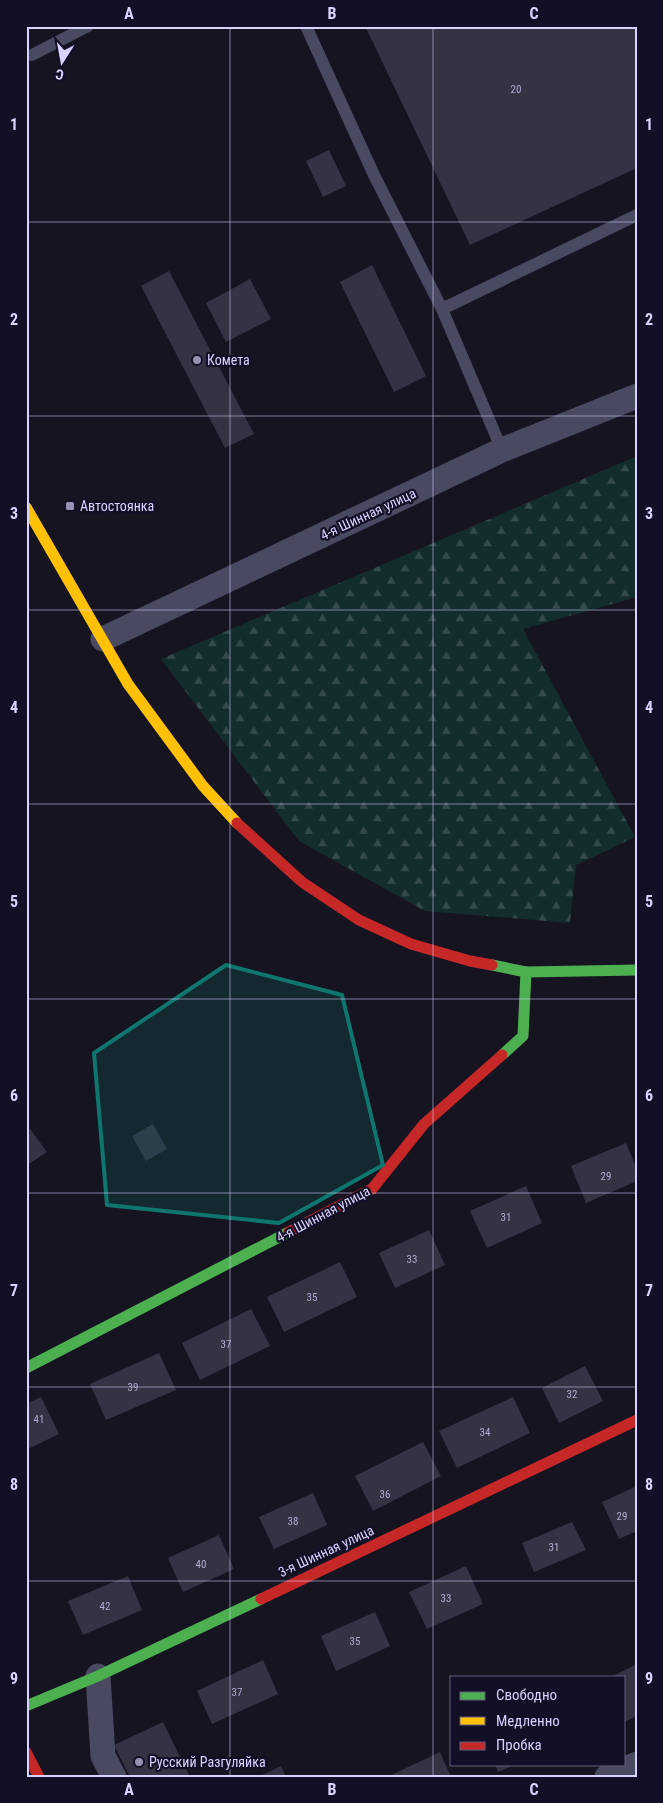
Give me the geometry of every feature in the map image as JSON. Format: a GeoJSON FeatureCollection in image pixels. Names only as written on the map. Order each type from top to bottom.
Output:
{"type":"FeatureCollection","features":[{"type":"Feature","properties":{"kind":"street","name":"4-я Шинная улица"},"geometry":{"type":"LineString","coordinates":[[103,639],[502,450],[637,396]]}},
{"type":"Feature","properties":{"kind":"street"},"geometry":{"type":"LineString","coordinates":[[26,507],[128,684],[203,786],[242,829],[302,882],[359,920],[411,944],[470,961],[526,972],[637,970]]}},
{"type":"Feature","properties":{"kind":"street","name":"4-я Шинная улица"},"geometry":{"type":"LineString","coordinates":[[26,1368],[372,1189],[424,1124],[523,1036],[526,972]]}},
{"type":"Feature","properties":{"kind":"street","name":"3-я Шинная улица"},"geometry":{"type":"LineString","coordinates":[[26,1706],[98,1676],[637,1420]]}},
{"type":"Feature","properties":{"kind":"street"},"geometry":{"type":"LineString","coordinates":[[98,1676],[108,1766]]}},
{"type":"Feature","properties":{"kind":"street"},"geometry":{"type":"LineString","coordinates":[[26,1752],[39,1777]]}},
{"type":"Feature","properties":{"kind":"street"},"geometry":{"type":"LineString","coordinates":[[607,1777],[637,1764]]}},
{"type":"Feature","properties":{"kind":"lane"},"geometry":{"type":"LineString","coordinates":[[32,55],[88,26]]}},
{"type":"Feature","properties":{"kind":"lane"},"geometry":{"type":"LineString","coordinates":[[306,26],[374,175],[442,309],[502,450]]}},
{"type":"Feature","properties":{"kind":"lane"},"geometry":{"type":"LineString","coordinates":[[442,309],[637,215]]}},
{"type":"Feature","properties":{"kind":"highlighted area"},"geometry":{"type":"Polygon","coordinates":[[[226,965],[342,995],[383,1165],[279,1223],[107,1205],[94,1053],[226,965]]]}},
{"type":"Feature","properties":{"kind":"green space"},"geometry":{"type":"Polygon","coordinates":[[[637,456],[637,597],[523,629],[635,837],[576,865],[570,923],[425,911],[299,841],[161,659],[637,456]]]}},
{"type":"Feature","properties":{"kind":"building"},"geometry":{"type":"Polygon","coordinates":[[[365,26],[637,26],[637,168],[470,245],[365,26]]]}},
{"type":"Feature","properties":{"kind":"building"},"geometry":{"type":"Polygon","coordinates":[[[329,150],[346,186],[323,197],[306,161],[329,150]]]}},
{"type":"Feature","properties":{"kind":"building"},"geometry":{"type":"Polygon","coordinates":[[[372,265],[426,376],[394,392],[340,282],[372,265]]]}},
{"type":"Feature","properties":{"kind":"building","name":"Комета"},"geometry":{"type":"Polygon","coordinates":[[[169,271],[254,434],[225,448],[141,286],[169,271]]]}},
{"type":"Feature","properties":{"kind":"building"},"geometry":{"type":"Polygon","coordinates":[[[250,279],[271,319],[226,342],[206,303],[250,279]]]}},
{"type":"Feature","properties":{"kind":"building"},"geometry":{"type":"Polygon","coordinates":[[[153,1124],[167,1149],[146,1161],[132,1136],[153,1124]]]}},
{"type":"Feature","properties":{"kind":"building"},"geometry":{"type":"Polygon","coordinates":[[[30,1129],[47,1152],[26,1166],[26,1132],[30,1129]]]}},
{"type":"Feature","properties":{"kind":"building"},"geometry":{"type":"Polygon","coordinates":[[[626,1143],[637,1170],[637,1181],[586,1203],[571,1166],[626,1143]]]}},
{"type":"Feature","properties":{"kind":"building"},"geometry":{"type":"Polygon","coordinates":[[[526,1186],[542,1223],[487,1248],[470,1211],[526,1186]]]}},
{"type":"Feature","properties":{"kind":"building"},"geometry":{"type":"Polygon","coordinates":[[[429,1230],[445,1265],[395,1288],[379,1253],[429,1230]]]}},
{"type":"Feature","properties":{"kind":"building"},"geometry":{"type":"Polygon","coordinates":[[[340,1262],[357,1297],[284,1332],[267,1297],[340,1262]]]}},
{"type":"Feature","properties":{"kind":"building"},"geometry":{"type":"Polygon","coordinates":[[[251,1309],[270,1346],[200,1380],[182,1343],[251,1309]]]}},
{"type":"Feature","properties":{"kind":"building"},"geometry":{"type":"Polygon","coordinates":[[[159,1353],[176,1390],[106,1420],[90,1384],[159,1353]]]}},
{"type":"Feature","properties":{"kind":"building"},"geometry":{"type":"Polygon","coordinates":[[[585,1366],[603,1401],[559,1423],[542,1388],[585,1366]]]}},
{"type":"Feature","properties":{"kind":"building"},"geometry":{"type":"Polygon","coordinates":[[[41,1397],[59,1434],[26,1450],[26,1404],[41,1397]]]}},
{"type":"Feature","properties":{"kind":"building"},"geometry":{"type":"Polygon","coordinates":[[[513,1397],[530,1433],[457,1468],[439,1431],[513,1397]]]}},
{"type":"Feature","properties":{"kind":"building"},"geometry":{"type":"Polygon","coordinates":[[[423,1442],[441,1476],[373,1511],[355,1476],[423,1442]]]}},
{"type":"Feature","properties":{"kind":"building"},"geometry":{"type":"Polygon","coordinates":[[[637,1486],[637,1531],[619,1539],[602,1502],[637,1486]]]}},
{"type":"Feature","properties":{"kind":"building"},"geometry":{"type":"Polygon","coordinates":[[[313,1493],[327,1525],[274,1549],[259,1517],[313,1493]]]}},
{"type":"Feature","properties":{"kind":"building"},"geometry":{"type":"Polygon","coordinates":[[[572,1522],[586,1550],[534,1572],[522,1543],[572,1522]]]}},
{"type":"Feature","properties":{"kind":"building"},"geometry":{"type":"Polygon","coordinates":[[[219,1535],[234,1569],[183,1592],[168,1558],[219,1535]]]}},
{"type":"Feature","properties":{"kind":"building"},"geometry":{"type":"Polygon","coordinates":[[[466,1566],[483,1604],[427,1629],[409,1592],[466,1566]]]}},
{"type":"Feature","properties":{"kind":"building"},"geometry":{"type":"Polygon","coordinates":[[[128,1576],[142,1610],[83,1635],[68,1601],[128,1576]]]}},
{"type":"Feature","properties":{"kind":"building"},"geometry":{"type":"Polygon","coordinates":[[[375,1612],[390,1646],[336,1671],[321,1636],[375,1612]]]}},
{"type":"Feature","properties":{"kind":"building"},"geometry":{"type":"Polygon","coordinates":[[[263,1660],[278,1694],[212,1724],[197,1691],[263,1660]]]}},
{"type":"Feature","properties":{"kind":"building"},"geometry":{"type":"Polygon","coordinates":[[[637,1664],[637,1716],[626,1721],[626,1676],[613,1676],[637,1664]]]}},
{"type":"Feature","properties":{"kind":"building"},"geometry":{"type":"Polygon","coordinates":[[[163,1722],[190,1777],[130,1777],[114,1745],[163,1722]]]}},
{"type":"Feature","properties":{"kind":"building"},"geometry":{"type":"Polygon","coordinates":[[[440,1752],[451,1777],[387,1777],[440,1752]]]}},
{"type":"Feature","properties":{"kind":"building"},"geometry":{"type":"Polygon","coordinates":[[[281,1766],[286,1777],[258,1777],[281,1766]]]}},
{"type":"Feature","properties":{"kind":"building"},"geometry":{"type":"Polygon","coordinates":[[[496,1766],[512,1766],[498,1772],[496,1766]]]}},
{"type":"Feature","properties":{"kind":"traffic: fast"},"geometry":{"type":"LineString","coordinates":[[492,965],[526,972],[637,970]]}},
{"type":"Feature","properties":{"kind":"traffic: fast"},"geometry":{"type":"LineString","coordinates":[[502,1055],[523,1036],[526,972]]}},
{"type":"Feature","properties":{"kind":"traffic: fast"},"geometry":{"type":"LineString","coordinates":[[26,1368],[289,1232]]}},
{"type":"Feature","properties":{"kind":"traffic: fast"},"geometry":{"type":"LineString","coordinates":[[26,1706],[98,1676],[261,1599]]}},
{"type":"Feature","properties":{"kind":"traffic: slow"},"geometry":{"type":"LineString","coordinates":[[26,507],[128,684],[203,786],[237,823]]}},
{"type":"Feature","properties":{"kind":"traffic: jam"},"geometry":{"type":"LineString","coordinates":[[237,823],[302,882],[359,920],[411,944],[470,961],[492,965]]}},
{"type":"Feature","properties":{"kind":"traffic: jam"},"geometry":{"type":"LineString","coordinates":[[289,1232],[372,1189],[424,1124],[502,1055]]}},
{"type":"Feature","properties":{"kind":"traffic: jam"},"geometry":{"type":"LineString","coordinates":[[261,1599],[637,1420]]}},
{"type":"Feature","properties":{"kind":"traffic: jam"},"geometry":{"type":"LineString","coordinates":[[26,1752],[39,1777]]}},
{"type":"Feature","properties":{"kind":"place","name":"Комета"},"geometry":{"type":"Point","coordinates":[197,360]}},
{"type":"Feature","properties":{"kind":"place","name":"Автостоянка"},"geometry":{"type":"Point","coordinates":[70,506]}},
{"type":"Feature","properties":{"kind":"place","name":"Русский Разгуляйка"},"geometry":{"type":"Point","coordinates":[139,1762]}}]}
